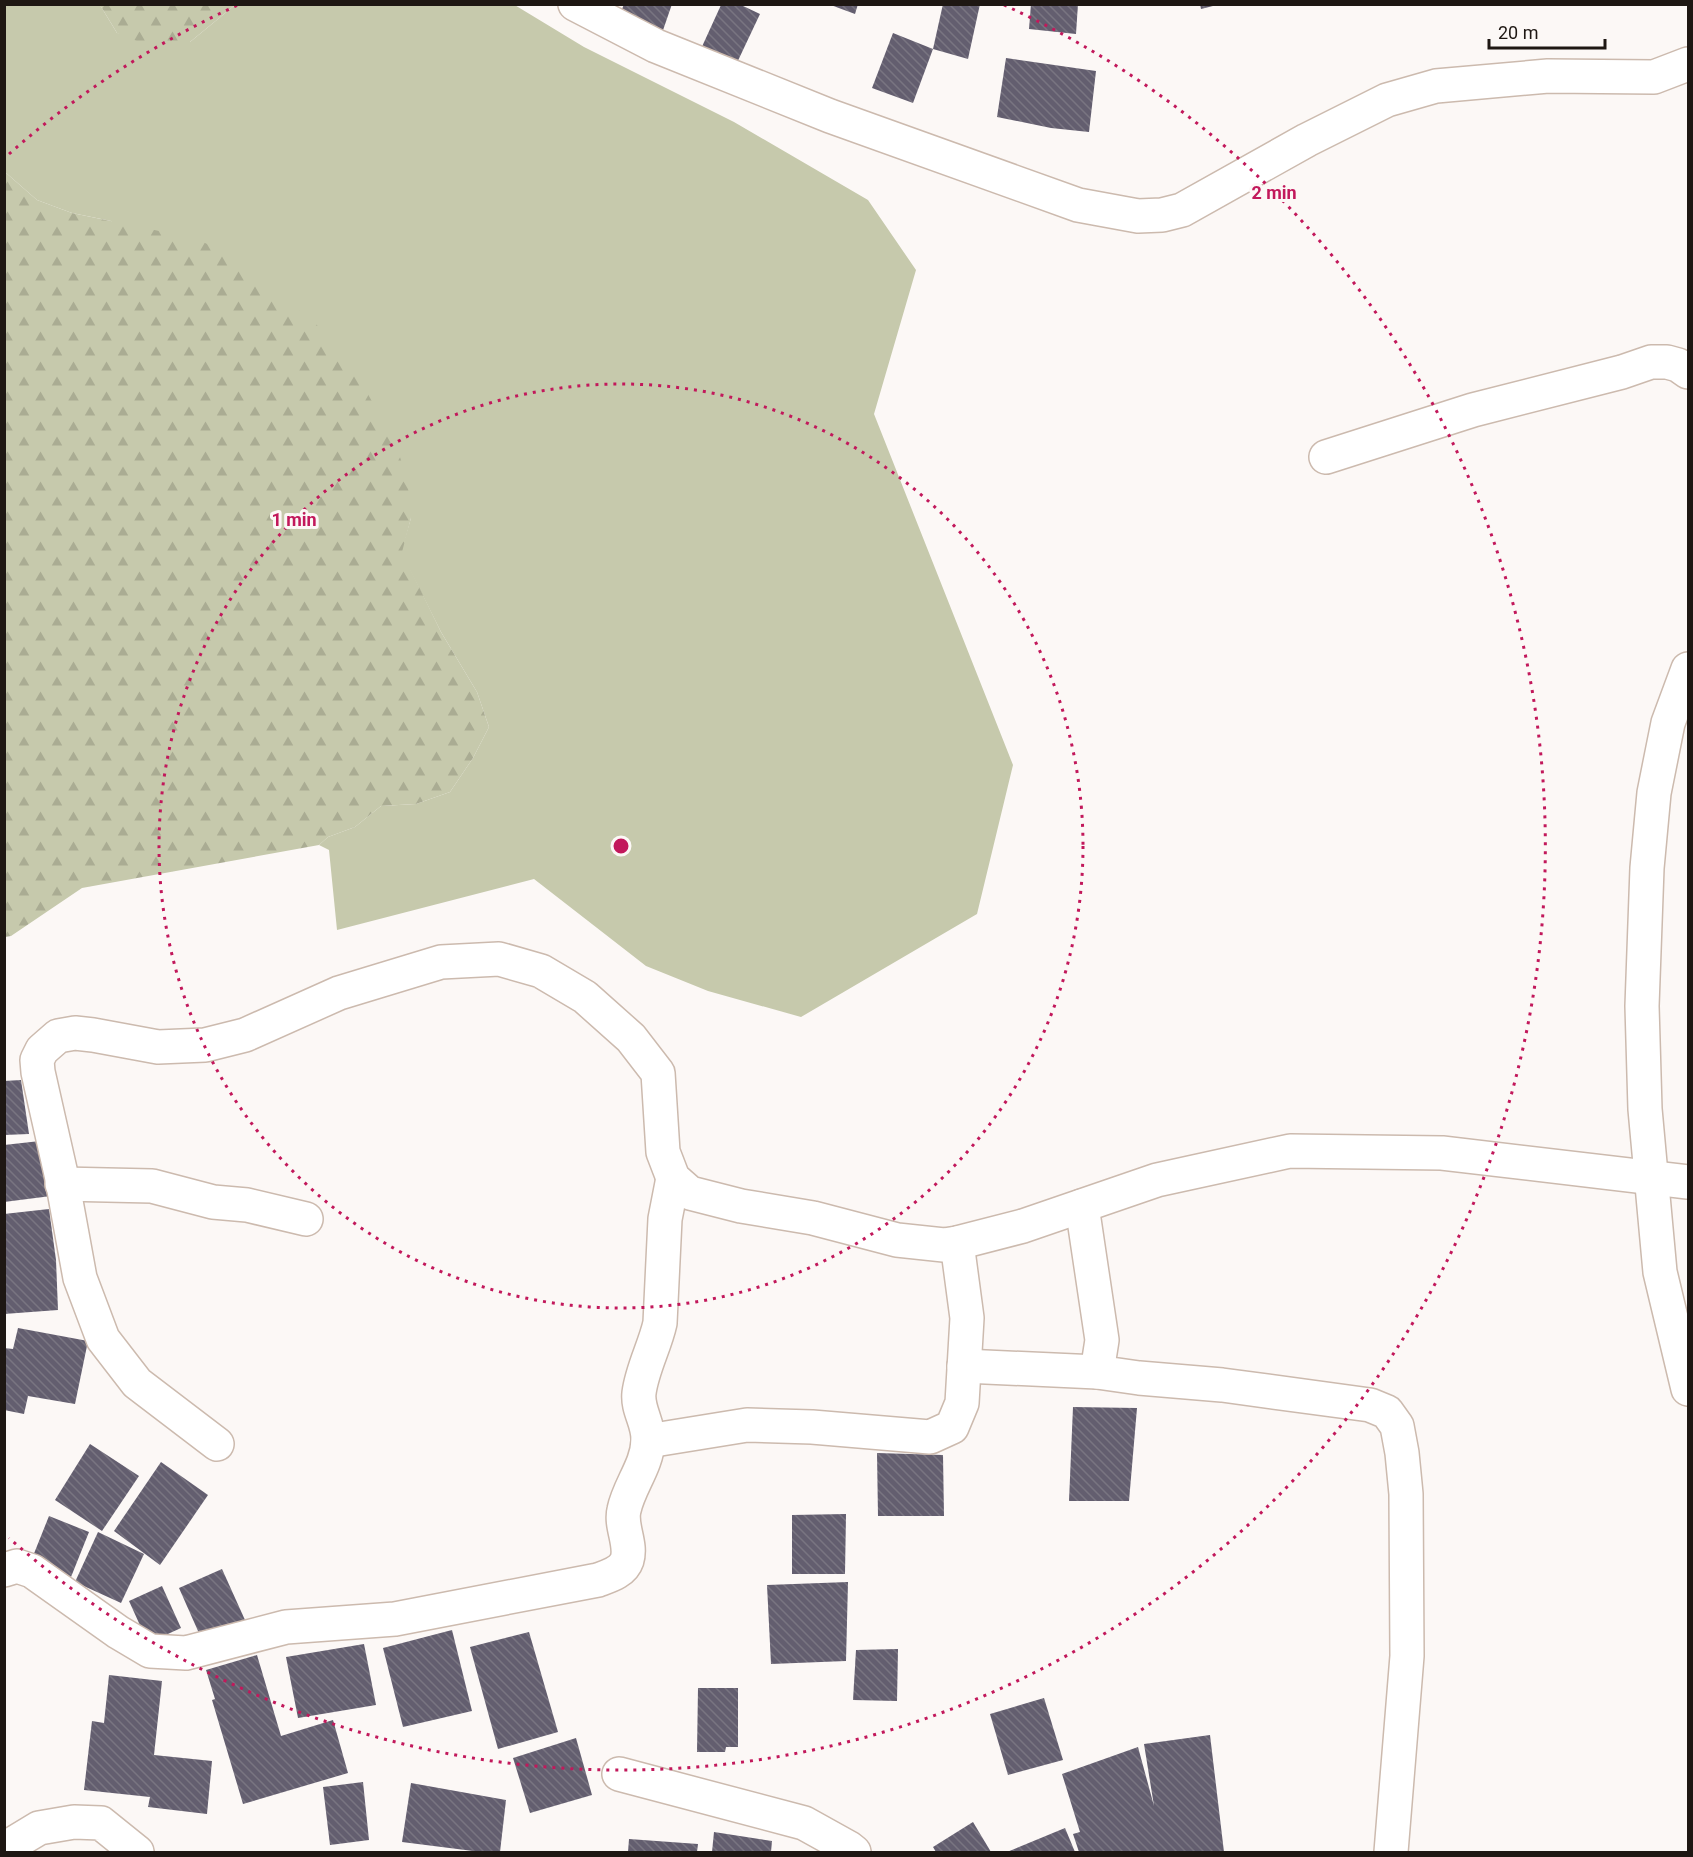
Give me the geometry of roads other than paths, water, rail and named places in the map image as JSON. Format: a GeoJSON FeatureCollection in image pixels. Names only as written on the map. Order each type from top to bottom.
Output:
{"type":"FeatureCollection","features":[{"type":"Feature","properties":{"kind":"street"},"geometry":{"type":"LineString","coordinates":[[575,4],[656,46],[830,116],[1078,205],[1138,216],[1161,215],[1182,210],[1307,140],[1367,110],[1388,100],[1436,86],[1548,76],[1654,77],[1689,64]]}},
{"type":"Feature","properties":{"kind":"street"},"geometry":{"type":"LineString","coordinates":[[1326,457],[1473,410],[1622,372],[1651,362],[1667,362],[1678,365],[1689,372]]}},
{"type":"Feature","properties":{"kind":"street"},"geometry":{"type":"LineString","coordinates":[[1689,669],[1668,723],[1654,793],[1647,868],[1642,1006],[1645,1109],[1660,1272],[1689,1389]]}},
{"type":"Feature","properties":{"kind":"street"},"geometry":{"type":"LineString","coordinates":[[217,1444],[137,1383],[103,1340],[80,1278],[37,1060],[42,1050],[58,1036],[75,1033],[158,1047],[205,1045],[245,1035],[339,993],[441,962],[499,958],[541,971],[585,997],[631,1038],[658,1073],[663,1152],[673,1178],[690,1193],[813,1218],[897,1240],[944,1245],[1023,1226],[1157,1180],[1290,1151],[1442,1153],[1689,1182]]}},
{"type":"Feature","properties":{"kind":"street"},"geometry":{"type":"LineString","coordinates":[[4,1570],[17,1566],[32,1571],[118,1632],[150,1651],[186,1653],[286,1627],[395,1618],[598,1580],[617,1572],[627,1560],[628,1554],[623,1511],[644,1461],[648,1441],[646,1422],[639,1408],[639,1391],[657,1339],[660,1323],[665,1219],[673,1178]]}},
{"type":"Feature","properties":{"kind":"street"},"geometry":{"type":"LineString","coordinates":[[62,1184],[152,1186],[213,1202],[247,1205],[306,1219]]}},
{"type":"Feature","properties":{"kind":"street"},"geometry":{"type":"LineString","coordinates":[[1082,1206],[1102,1340],[1098,1372]]}},
{"type":"Feature","properties":{"kind":"street"},"geometry":{"type":"LineString","coordinates":[[648,1441],[747,1425],[812,1427],[930,1437],[952,1427],[962,1403],[967,1318],[957,1243]]}},
{"type":"Feature","properties":{"kind":"street"},"geometry":{"type":"LineString","coordinates":[[964,1366],[1098,1372],[1222,1385],[1370,1405],[1387,1412],[1397,1426],[1406,1494],[1407,1656],[1391,1852]]}},
{"type":"Feature","properties":{"kind":"street"},"geometry":{"type":"LineString","coordinates":[[619,1774],[804,1823],[854,1852]]}},
{"type":"Feature","properties":{"kind":"street"},"geometry":{"type":"LineString","coordinates":[[4,1849],[39,1828],[74,1822],[101,1823],[138,1852]]}}]}
